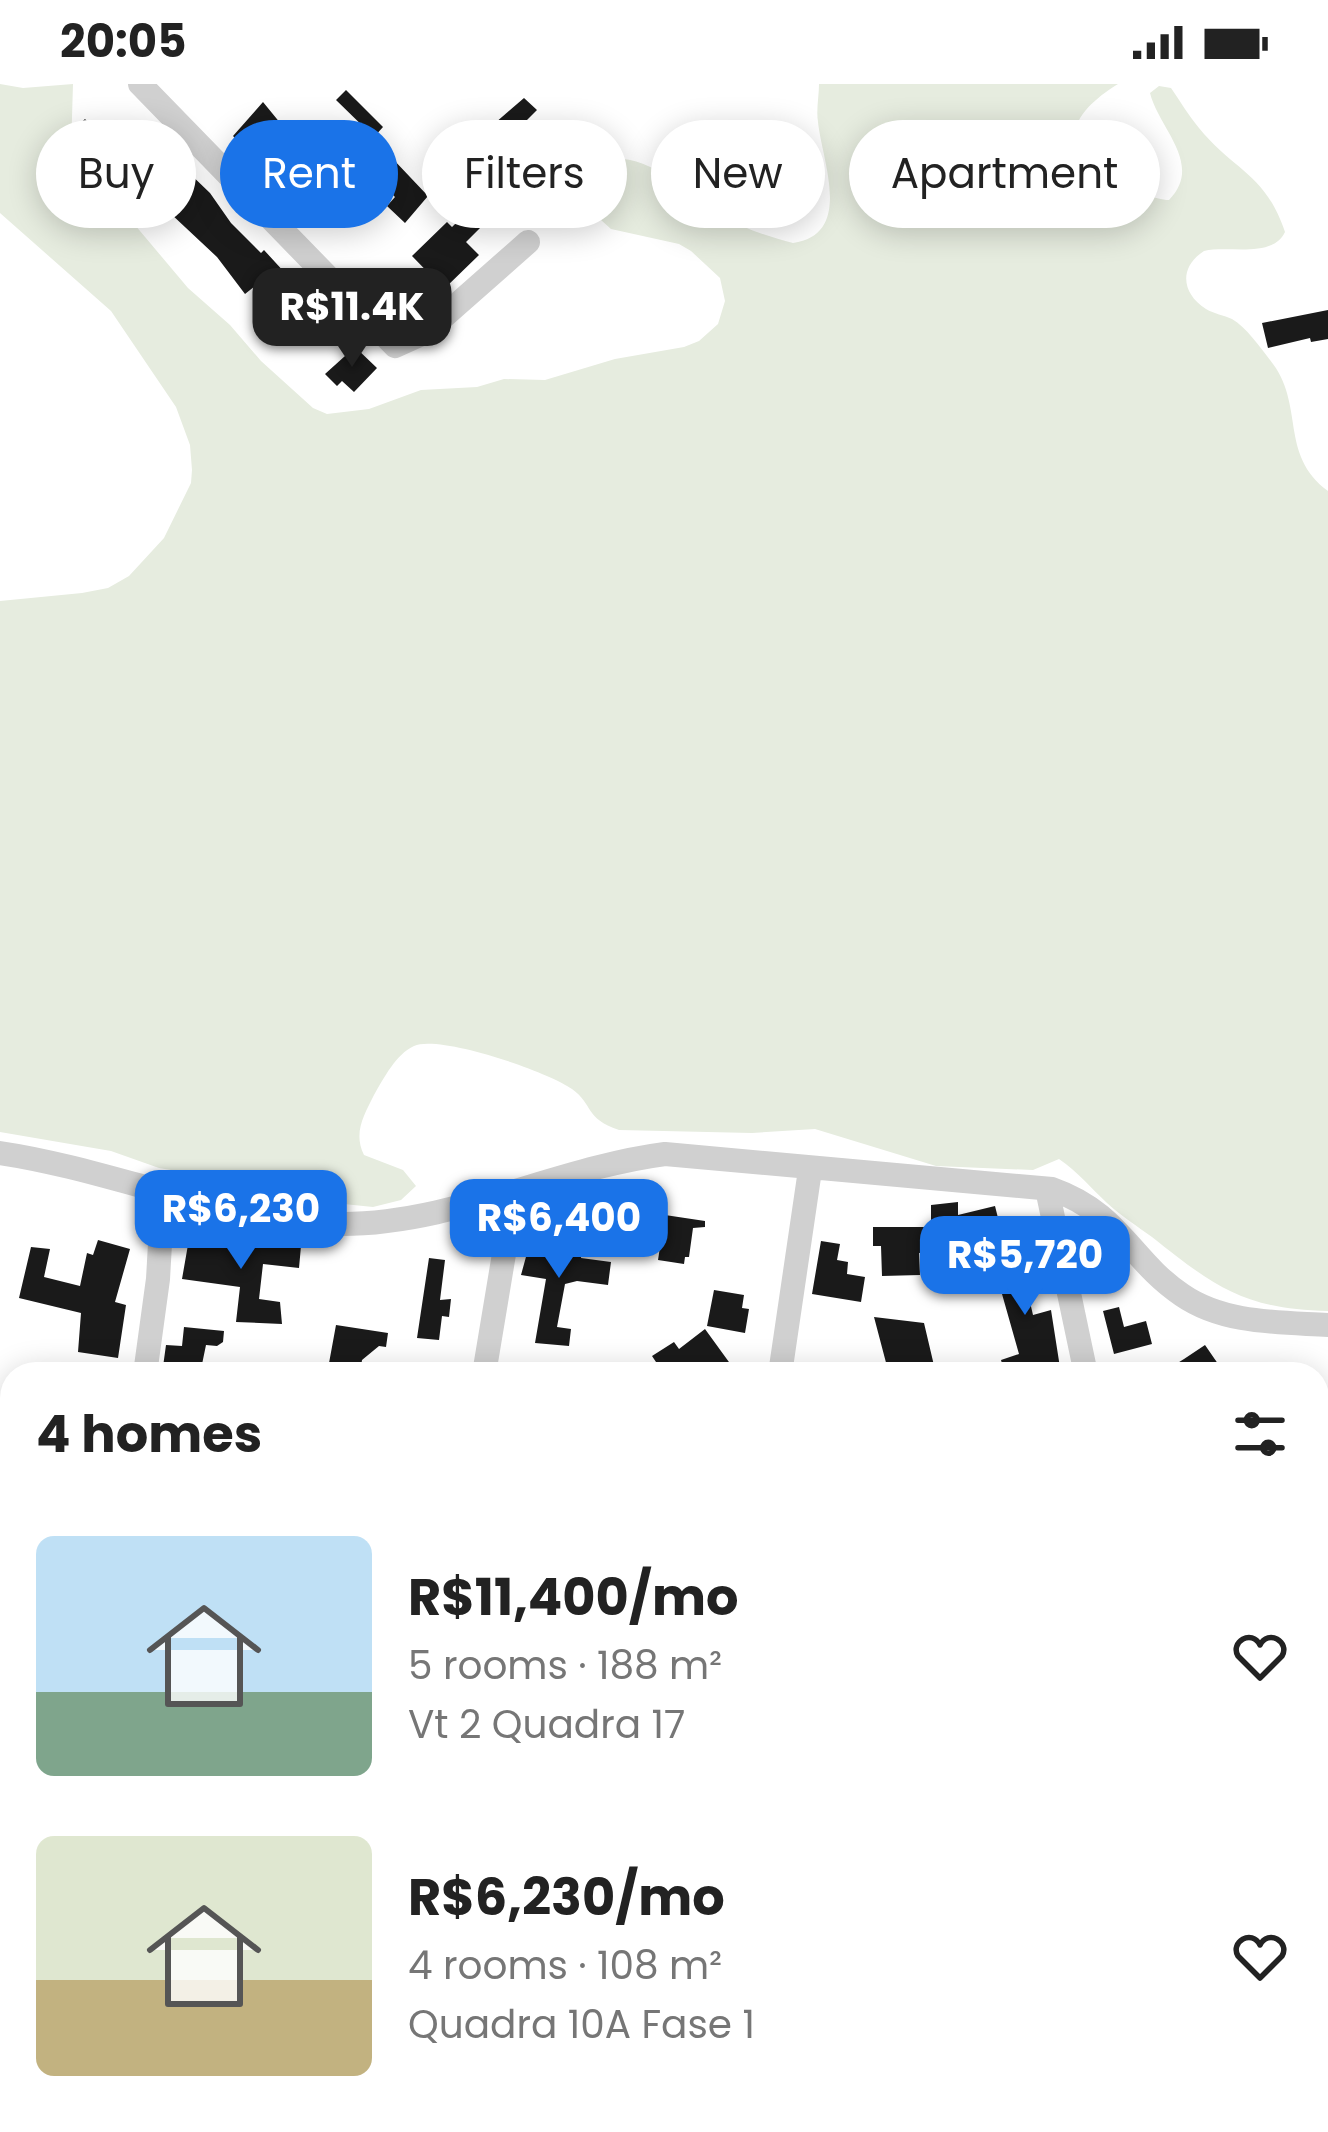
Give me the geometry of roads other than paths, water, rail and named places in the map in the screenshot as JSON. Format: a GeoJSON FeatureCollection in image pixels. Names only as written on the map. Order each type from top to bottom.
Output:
{"type":"FeatureCollection","features":[{"type":"Feature","properties":{"kind":"street"},"geometry":{"type":"LineString","coordinates":[[140,84],[395,346],[426,332],[528,242]]}},
{"type":"Feature","properties":{"kind":"street"},"geometry":{"type":"LineString","coordinates":[[0,1154],[281,1217],[341,1223],[396,1218],[514,1194],[665,1154],[1047,1189],[1096,1209],[1166,1282],[1204,1308],[1259,1321],[1328,1325]]}},
{"type":"Feature","properties":{"kind":"street"},"geometry":{"type":"LineString","coordinates":[[782,1362],[810,1170]]}},
{"type":"Feature","properties":{"kind":"street"},"geometry":{"type":"LineString","coordinates":[[1047,1189],[1083,1362]]}},
{"type":"Feature","properties":{"kind":"street"},"geometry":{"type":"LineString","coordinates":[[147,1362],[163,1191]]}},
{"type":"Feature","properties":{"kind":"street"},"geometry":{"type":"LineString","coordinates":[[486,1362],[514,1194]]}}]}
